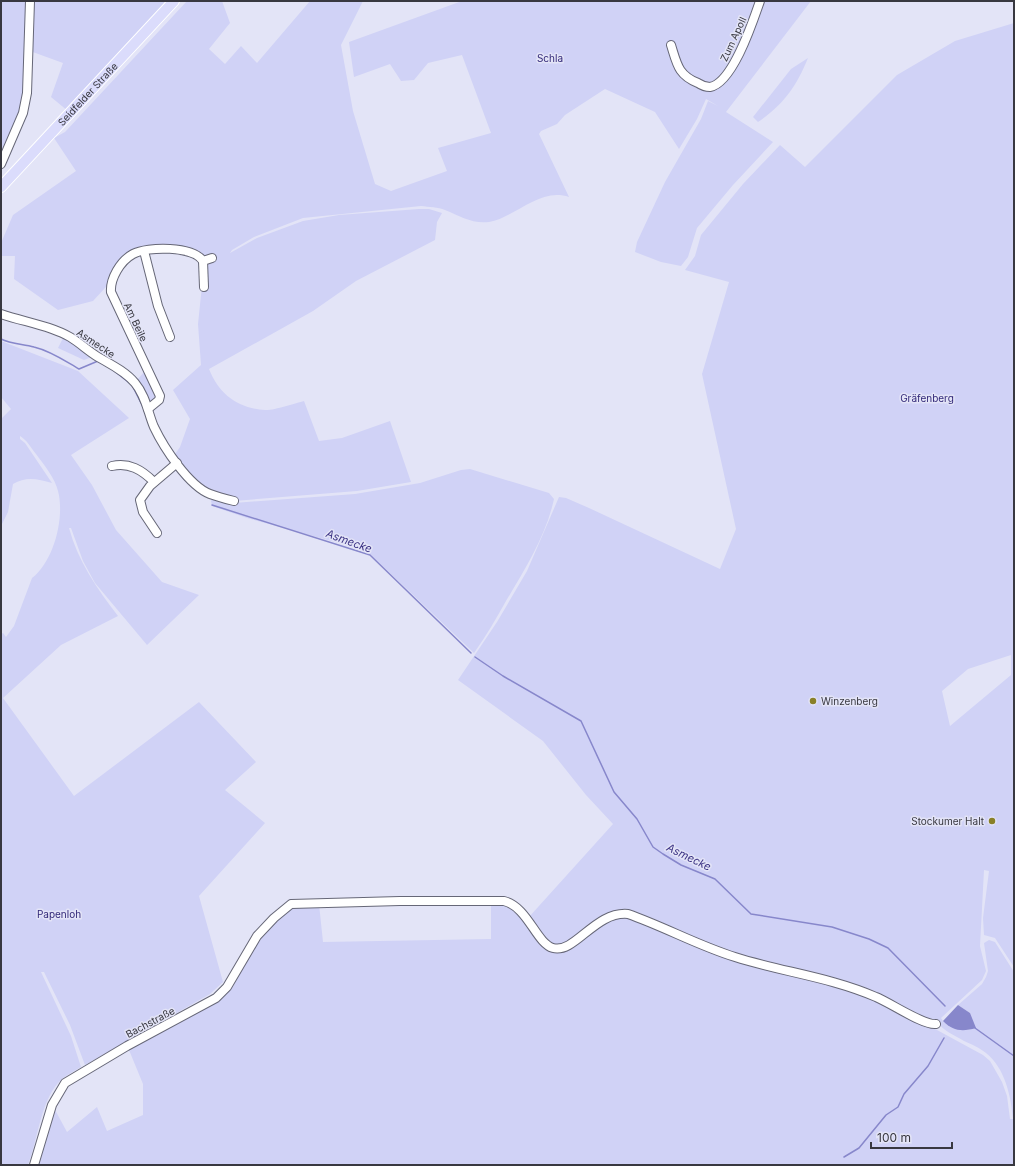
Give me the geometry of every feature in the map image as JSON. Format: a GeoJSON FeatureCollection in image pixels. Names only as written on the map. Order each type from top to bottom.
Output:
{"type":"FeatureCollection","features":[{"type":"Feature","properties":{"kind":"main road","name":"Seidfelder Straße"},"geometry":{"type":"LineString","coordinates":[[1,187],[174,1]]}},
{"type":"Feature","properties":{"kind":"street"},"geometry":{"type":"LineString","coordinates":[[1,164],[23,113],[27,93],[30,1]]}},
{"type":"Feature","properties":{"kind":"street","name":"Zum Apoll"},"geometry":{"type":"LineString","coordinates":[[671,45],[678,67],[686,78],[705,86],[714,85],[724,77],[739,54],[760,1]]}},
{"type":"Feature","properties":{"kind":"street","name":"Am Beile"},"geometry":{"type":"LineString","coordinates":[[148,408],[159,400],[160,396],[111,292],[110,286],[113,278],[128,257],[144,251],[180,250],[198,255],[203,260]]}},
{"type":"Feature","properties":{"kind":"street"},"geometry":{"type":"LineString","coordinates":[[144,251],[159,312],[170,337]]}},
{"type":"Feature","properties":{"kind":"street"},"geometry":{"type":"LineString","coordinates":[[204,287],[203,260],[212,258]]}},
{"type":"Feature","properties":{"kind":"street","name":"Asmecke"},"geometry":{"type":"LineString","coordinates":[[1,314],[30,322],[70,337],[95,356],[121,370],[135,383],[145,399],[154,427],[165,447],[177,463],[202,490],[234,501]]}},
{"type":"Feature","properties":{"kind":"street"},"geometry":{"type":"LineString","coordinates":[[157,533],[143,512],[140,503],[143,494],[154,482],[177,463]]}},
{"type":"Feature","properties":{"kind":"street"},"geometry":{"type":"LineString","coordinates":[[112,466],[119,464],[136,468],[143,471],[154,482]]}},
{"type":"Feature","properties":{"kind":"street","name":"Bachstraße"},"geometry":{"type":"LineString","coordinates":[[34,1165],[52,1106],[65,1083],[127,1046],[216,998],[227,987],[257,936],[274,918],[291,904],[400,901],[504,901],[516,906],[547,946],[556,949],[565,947],[574,942],[608,916],[615,914],[628,914],[730,956],[820,978],[868,994],[895,1006],[926,1023],[936,1024]]}},
{"type":"Feature","properties":{"kind":"green space"},"geometry":{"type":"Polygon","coordinates":[[[1,1],[169,1],[68,111],[51,97],[63,63],[30,51],[23,105],[1,161],[1,1]]]}},
{"type":"Feature","properties":{"kind":"green space","name":"Schla"},"geometry":{"type":"Polygon","coordinates":[[[187,1],[222,1],[230,23],[209,49],[225,64],[241,46],[257,63],[310,1],[363,1],[341,45],[353,111],[375,184],[391,191],[447,171],[438,148],[491,133],[462,55],[428,63],[414,80],[401,81],[390,64],[354,77],[349,42],[462,1],[811,1],[726,112],[773,142],[733,185],[697,228],[688,257],[681,266],[661,262],[635,252],[637,242],[665,182],[701,119],[708,101],[718,106],[706,99],[697,119],[679,149],[655,112],[605,89],[565,115],[557,124],[541,131],[539,134],[569,197],[558,195],[538,199],[509,215],[489,222],[472,221],[442,209],[421,206],[303,218],[254,237],[232,250],[230,253],[257,238],[303,221],[339,215],[419,209],[429,209],[442,213],[437,222],[435,240],[356,281],[313,311],[209,369],[218,386],[230,398],[246,406],[255,409],[268,410],[304,401],[319,441],[342,438],[390,421],[411,482],[357,491],[234,501],[214,493],[199,484],[173,457],[180,447],[190,419],[173,390],[201,365],[198,324],[204,266],[209,264],[203,256],[140,250],[93,301],[58,310],[14,279],[15,256],[1,256],[1,243],[13,215],[76,171],[54,138],[65,132],[187,1]]]}},
{"type":"Feature","properties":{"kind":"green space","name":"Gräfenberg"},"geometry":{"type":"Polygon","coordinates":[[[1014,23],[1014,967],[995,938],[984,935],[983,918],[989,871],[984,870],[980,946],[986,971],[982,980],[941,1018],[943,1021],[970,1013],[958,1005],[982,984],[988,971],[984,943],[989,940],[995,942],[1014,972],[1014,1165],[37,1165],[54,1108],[67,1132],[97,1107],[107,1131],[143,1115],[143,1084],[129,1050],[220,1000],[233,987],[259,937],[274,921],[291,909],[319,904],[323,942],[491,939],[491,901],[504,903],[529,917],[613,824],[586,795],[543,741],[458,680],[497,622],[527,571],[559,497],[566,498],[589,508],[720,569],[736,529],[702,374],[729,282],[685,270],[695,256],[701,235],[743,184],[780,145],[805,167],[897,75],[955,41],[1014,23]],[[1011,655],[968,669],[942,691],[950,726],[1011,675],[1011,655]],[[851,990],[937,1030],[983,1055],[990,1061],[1002,1082],[1007,1096],[1010,1119],[1013,1119],[1011,1101],[1006,1083],[998,1066],[986,1053],[949,1033],[937,1022],[932,1023],[851,990]]]}},
{"type":"Feature","properties":{"kind":"green space"},"geometry":{"type":"Polygon","coordinates":[[[808,58],[799,78],[788,94],[775,108],[758,122],[753,117],[791,69],[808,58]]]}},
{"type":"Feature","properties":{"kind":"green space"},"geometry":{"type":"Polygon","coordinates":[[[63,338],[85,349],[92,357],[84,360],[58,348],[63,338]]]}},
{"type":"Feature","properties":{"kind":"green space","name":"Papenloh"},"geometry":{"type":"Polygon","coordinates":[[[1,341],[78,371],[129,418],[71,455],[92,485],[116,530],[162,582],[199,595],[147,645],[95,583],[83,561],[71,528],[69,528],[78,552],[89,574],[103,596],[118,616],[61,645],[3,698],[74,796],[199,702],[256,762],[225,790],[265,823],[199,896],[223,982],[210,994],[85,1065],[70,1025],[44,972],[41,972],[71,1036],[81,1067],[63,1078],[50,1096],[41,1119],[28,1165],[1,1165],[1,634],[3,633],[6,637],[14,626],[32,578],[40,570],[52,550],[59,525],[60,502],[57,486],[52,476],[29,444],[20,436],[20,439],[25,443],[52,483],[37,479],[27,479],[13,484],[8,512],[1,526],[1,419],[11,409],[1,397],[1,341]]]}},
{"type":"Feature","properties":{"kind":"green space"},"geometry":{"type":"Polygon","coordinates":[[[145,371],[157,398],[150,404],[137,380],[145,371]]]}},
{"type":"Feature","properties":{"kind":"green space"},"geometry":{"type":"Polygon","coordinates":[[[470,469],[549,493],[554,499],[546,526],[534,552],[495,621],[474,653],[369,553],[357,548],[247,518],[212,506],[211,501],[213,496],[234,503],[355,494],[420,483],[461,470],[470,469]]]}},
{"type":"Feature","properties":{"kind":"water"},"geometry":{"type":"Polygon","coordinates":[[[958,1005],[970,1013],[976,1028],[958,1030],[950,1027],[943,1021],[958,1005]]]}},
{"type":"Feature","properties":{"kind":"waterway","name":"Asmecke"},"geometry":{"type":"LineString","coordinates":[[1,339],[46,351],[58,356],[79,369],[98,361]]}},
{"type":"Feature","properties":{"kind":"waterway","name":"Asmecke"},"geometry":{"type":"LineString","coordinates":[[113,370],[132,385],[143,407]]}},
{"type":"Feature","properties":{"kind":"waterway","name":"Asmecke"},"geometry":{"type":"LineString","coordinates":[[180,474],[185,480]]}},
{"type":"Feature","properties":{"kind":"waterway","name":"Asmecke"},"geometry":{"type":"LineString","coordinates":[[212,505],[370,555],[471,653]]}},
{"type":"Feature","properties":{"kind":"waterway","name":"Asmecke"},"geometry":{"type":"LineString","coordinates":[[475,657],[503,676],[581,721],[614,792],[637,819],[653,847],[681,865],[715,879],[751,914],[832,927],[869,939],[888,948],[945,1006]]}},
{"type":"Feature","properties":{"kind":"waterway","name":"Asmecke"},"geometry":{"type":"LineString","coordinates":[[975,1028],[1014,1056]]}},
{"type":"Feature","properties":{"kind":"waterway"},"geometry":{"type":"LineString","coordinates":[[844,1157],[859,1148],[886,1115],[898,1107],[904,1094],[928,1066],[944,1038]]}},
{"type":"Feature","properties":{"kind":"place","name":"Winzenberg"},"geometry":{"type":"Point","coordinates":[813,701]}},
{"type":"Feature","properties":{"kind":"place","name":"Stockumer Halt"},"geometry":{"type":"Point","coordinates":[992,821]}}]}
